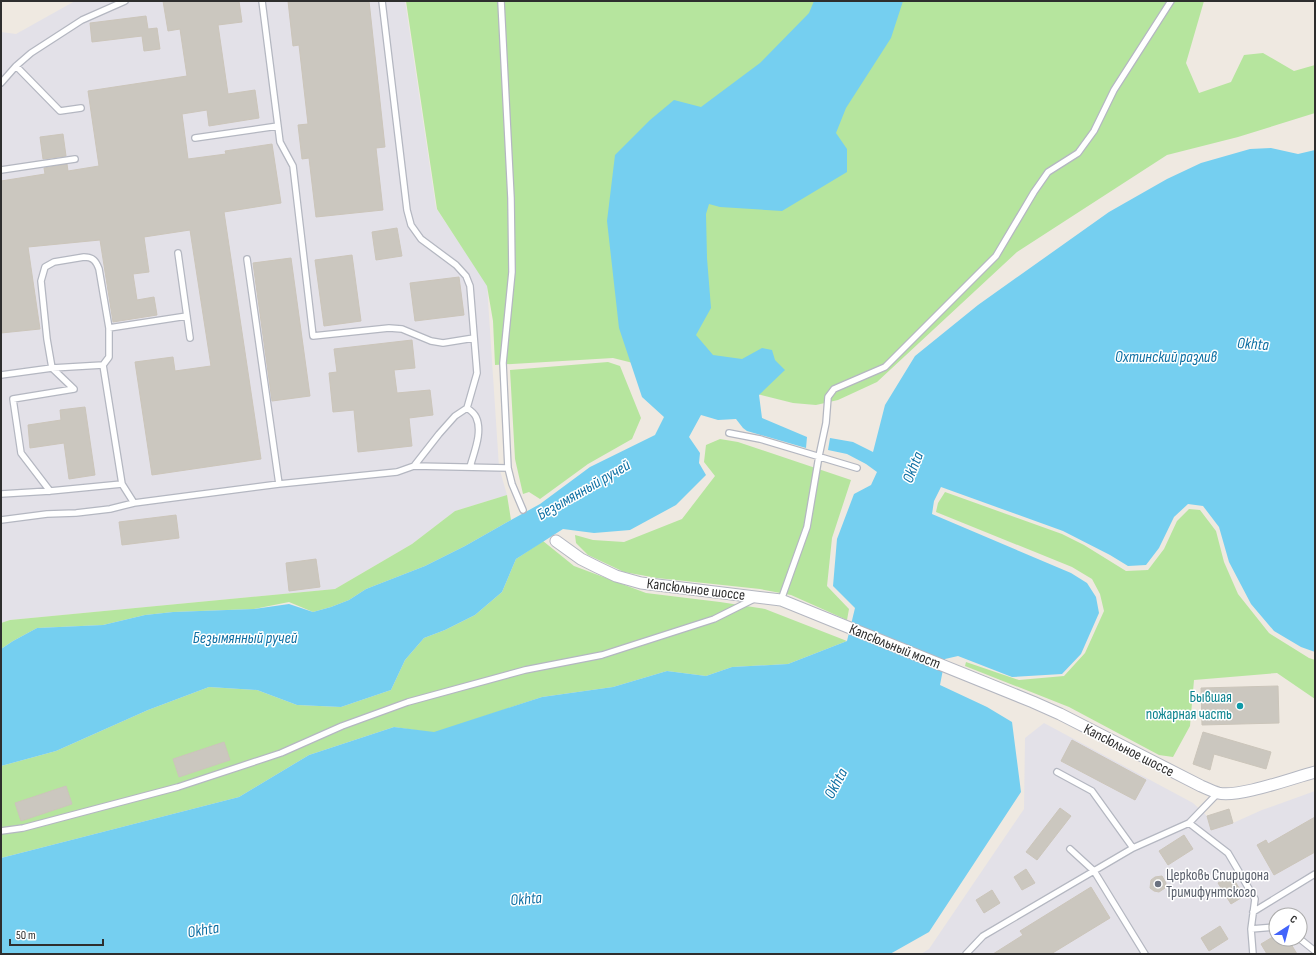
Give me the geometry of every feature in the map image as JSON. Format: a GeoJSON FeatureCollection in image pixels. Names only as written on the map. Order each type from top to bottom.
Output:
{"type":"FeatureCollection","features":[{"type":"Feature","properties":{"kind":"street","name":"Капсюльное шоссе"},"geometry":{"type":"LineString","coordinates":[[556,541],[581,559],[616,576],[640,582],[781,600],[842,624]]}},
{"type":"Feature","properties":{"kind":"street","name":"Капсюльный мост"},"geometry":{"type":"LineString","coordinates":[[842,624],[949,668]]}},
{"type":"Feature","properties":{"kind":"street","name":"Капсюльное шоссе"},"geometry":{"type":"LineString","coordinates":[[949,668],[1060,714],[1201,786],[1219,793],[1231,794],[1260,784],[1315,772]]}},
{"type":"Feature","properties":{"kind":"lane"},"geometry":{"type":"LineString","coordinates":[[1,83],[16,66],[31,53],[82,20],[125,1]]}},
{"type":"Feature","properties":{"kind":"lane"},"geometry":{"type":"LineString","coordinates":[[262,1],[280,142],[293,166],[313,336],[388,328],[402,329],[432,341],[443,343],[474,338]]}},
{"type":"Feature","properties":{"kind":"lane"},"geometry":{"type":"LineString","coordinates":[[382,1],[407,210],[411,225],[421,239],[456,265],[466,276],[470,286],[477,373],[467,408],[455,416],[414,466]]}},
{"type":"Feature","properties":{"kind":"lane"},"geometry":{"type":"LineString","coordinates":[[501,1],[511,198],[512,272],[503,363],[508,468],[512,484],[523,510]]}},
{"type":"Feature","properties":{"kind":"lane"},"geometry":{"type":"LineString","coordinates":[[781,600],[807,527],[826,423],[828,397],[834,389],[885,367],[996,256],[1034,192],[1048,172],[1078,153],[1094,131],[1114,90],[1171,1]]}},
{"type":"Feature","properties":{"kind":"lane"},"geometry":{"type":"LineString","coordinates":[[16,66],[60,111],[80,108]]}},
{"type":"Feature","properties":{"kind":"lane"},"geometry":{"type":"LineString","coordinates":[[195,138],[278,126]]}},
{"type":"Feature","properties":{"kind":"lane"},"geometry":{"type":"LineString","coordinates":[[1,170],[75,159]]}},
{"type":"Feature","properties":{"kind":"lane"},"geometry":{"type":"LineString","coordinates":[[178,252],[190,338]]}},
{"type":"Feature","properties":{"kind":"lane"},"geometry":{"type":"LineString","coordinates":[[50,491],[21,453],[14,399],[74,389],[52,368],[47,339],[41,281],[45,267],[54,262],[89,257],[93,259],[99,269],[109,328],[109,357],[103,365],[122,484],[134,503]]}},
{"type":"Feature","properties":{"kind":"lane"},"geometry":{"type":"LineString","coordinates":[[248,259],[279,484]]}},
{"type":"Feature","properties":{"kind":"lane"},"geometry":{"type":"LineString","coordinates":[[109,328],[187,316]]}},
{"type":"Feature","properties":{"kind":"lane"},"geometry":{"type":"LineString","coordinates":[[1,375],[52,368],[103,365]]}},
{"type":"Feature","properties":{"kind":"lane"},"geometry":{"type":"LineString","coordinates":[[467,408],[475,415],[478,424],[478,437],[470,467]]}},
{"type":"Feature","properties":{"kind":"lane"},"geometry":{"type":"LineString","coordinates":[[729,433],[760,439],[856,468]]}},
{"type":"Feature","properties":{"kind":"lane"},"geometry":{"type":"LineString","coordinates":[[1,520],[47,514],[76,513],[110,509],[134,503],[279,484],[397,472],[414,466],[508,468]]}},
{"type":"Feature","properties":{"kind":"lane"},"geometry":{"type":"LineString","coordinates":[[1,494],[122,484]]}},
{"type":"Feature","properties":{"kind":"lane"},"geometry":{"type":"LineString","coordinates":[[1,831],[23,828],[178,787],[281,753],[342,726],[408,702],[525,670],[602,655],[714,619],[758,597]]}},
{"type":"Feature","properties":{"kind":"lane"},"geometry":{"type":"LineString","coordinates":[[1057,772],[1092,791],[1133,848]]}},
{"type":"Feature","properties":{"kind":"lane"},"geometry":{"type":"LineString","coordinates":[[966,954],[983,936],[1133,848],[1190,823],[1219,793]]}},
{"type":"Feature","properties":{"kind":"lane"},"geometry":{"type":"LineString","coordinates":[[1190,823],[1228,853],[1255,899],[1251,929],[1254,954]]}},
{"type":"Feature","properties":{"kind":"lane"},"geometry":{"type":"LineString","coordinates":[[1070,849],[1094,871],[1145,954]]}},
{"type":"Feature","properties":{"kind":"lane"},"geometry":{"type":"LineString","coordinates":[[1253,912],[1315,874]]}},
{"type":"Feature","properties":{"kind":"lane"},"geometry":{"type":"LineString","coordinates":[[1251,929],[1268,928]]}},
{"type":"Feature","properties":{"kind":"shaded area"},"geometry":{"type":"Polygon","coordinates":[[[75,1],[405,1],[436,208],[487,285],[499,467],[507,495],[455,511],[412,544],[335,589],[10,620],[1,623],[1,32],[16,34],[75,1]]]}},
{"type":"Feature","properties":{"kind":"shaded area"},"geometry":{"type":"Polygon","coordinates":[[[1044,723],[1193,803],[1207,816],[1229,809],[1233,823],[1262,810],[1315,791],[1315,954],[921,954],[929,949],[1024,809],[1025,738],[1044,723]]]}},
{"type":"Feature","properties":{"kind":"green space"},"geometry":{"type":"Polygon","coordinates":[[[406,1],[1204,1],[1186,63],[1199,93],[1231,82],[1244,55],[1263,53],[1294,71],[1315,65],[1315,113],[1238,137],[1167,155],[1017,252],[877,382],[838,400],[816,405],[793,403],[613,358],[495,365],[493,321],[487,286],[437,209],[406,1]]]}},
{"type":"Feature","properties":{"kind":"green space"},"geometry":{"type":"Polygon","coordinates":[[[608,362],[620,366],[641,418],[632,439],[588,464],[540,499],[529,492],[523,494],[515,459],[510,370],[608,362]]]}},
{"type":"Feature","properties":{"kind":"green space"},"geometry":{"type":"Polygon","coordinates":[[[720,439],[738,442],[851,480],[832,538],[827,586],[849,609],[847,620],[791,595],[760,589],[657,578],[624,572],[588,555],[576,543],[575,535],[593,540],[624,542],[682,519],[715,476],[704,462],[706,445],[720,439]]]}},
{"type":"Feature","properties":{"kind":"green space"},"geometry":{"type":"Polygon","coordinates":[[[945,492],[1062,534],[1084,545],[1126,571],[1148,570],[1164,549],[1177,521],[1189,509],[1200,510],[1216,531],[1224,562],[1238,594],[1269,633],[1309,658],[1315,660],[1315,699],[1277,673],[1194,680],[1190,726],[1173,757],[1159,755],[1069,707],[965,666],[966,662],[1019,680],[1064,676],[1085,653],[1104,611],[1100,594],[1092,579],[1072,567],[936,512],[938,503],[945,492]]]}},
{"type":"Feature","properties":{"kind":"green space"},"geometry":{"type":"Polygon","coordinates":[[[507,495],[511,520],[465,546],[425,566],[366,589],[349,600],[331,607],[313,612],[289,602],[254,609],[173,612],[145,615],[103,625],[37,628],[1,649],[1,623],[10,620],[335,589],[412,544],[455,511],[507,495]]]}},
{"type":"Feature","properties":{"kind":"green space"},"geometry":{"type":"Polygon","coordinates":[[[543,541],[574,566],[646,593],[765,609],[847,641],[788,664],[732,667],[706,676],[667,671],[613,687],[542,697],[434,733],[394,727],[309,755],[239,797],[1,858],[1,766],[56,751],[148,710],[209,687],[257,690],[297,705],[341,707],[391,690],[405,660],[424,638],[445,630],[475,615],[502,592],[516,559],[543,541]]]}},
{"type":"Feature","properties":{"kind":"water","name":"Безымянный ручей"},"geometry":{"type":"Polygon","coordinates":[[[814,1],[903,1],[891,38],[846,108],[836,133],[847,149],[847,172],[782,211],[720,207],[709,204],[706,214],[707,258],[711,308],[696,335],[713,355],[742,359],[762,348],[772,350],[775,360],[785,370],[759,395],[762,418],[807,437],[806,448],[747,431],[736,419],[718,420],[701,415],[689,437],[700,453],[699,463],[706,475],[676,505],[630,530],[594,533],[563,529],[516,559],[502,592],[475,615],[445,630],[424,638],[405,660],[391,690],[341,707],[297,705],[257,690],[209,687],[148,710],[56,751],[1,766],[1,649],[37,628],[103,625],[145,615],[173,612],[254,609],[289,604],[313,612],[331,607],[349,600],[366,589],[425,566],[465,546],[540,504],[590,467],[655,435],[664,417],[642,397],[619,328],[607,221],[615,155],[650,120],[674,100],[701,107],[760,63],[809,13],[814,1]]]}},
{"type":"Feature","properties":{"kind":"water","name":"Охтинский разлив"},"geometry":{"type":"Polygon","coordinates":[[[1271,148],[1298,154],[1315,150],[1315,652],[1301,647],[1274,631],[1251,604],[1229,562],[1219,527],[1203,506],[1188,504],[1174,517],[1159,548],[1146,565],[1128,566],[1063,531],[941,487],[934,501],[932,514],[1071,573],[1087,583],[1096,597],[1099,613],[1081,654],[1062,674],[1012,677],[958,656],[945,659],[940,685],[987,707],[1012,722],[1021,792],[929,932],[890,954],[1,954],[1,858],[239,797],[309,755],[394,727],[434,732],[542,697],[613,687],[667,671],[706,676],[732,667],[788,664],[847,641],[855,608],[833,586],[837,539],[854,494],[871,485],[877,472],[866,464],[847,454],[828,450],[830,438],[853,442],[873,452],[885,405],[915,356],[978,305],[1109,212],[1167,179],[1201,163],[1250,149],[1271,148]]]}},
{"type":"Feature","properties":{"kind":"building"},"geometry":{"type":"Polygon","coordinates":[[[163,1],[239,1],[242,22],[218,25],[228,94],[255,90],[259,118],[209,126],[207,110],[182,114],[188,159],[226,154],[225,151],[272,144],[281,203],[224,212],[261,459],[152,475],[135,362],[173,357],[175,371],[211,366],[190,230],[144,237],[149,272],[133,274],[137,300],[154,297],[157,315],[113,322],[100,240],[28,247],[40,329],[1,333],[1,181],[45,174],[44,168],[67,164],[68,171],[99,166],[88,91],[187,76],[180,29],[168,31],[163,1]]]}},
{"type":"Feature","properties":{"kind":"building"},"geometry":{"type":"Polygon","coordinates":[[[288,1],[369,1],[385,147],[376,148],[383,210],[316,217],[309,158],[302,159],[298,125],[308,124],[299,45],[293,46],[288,1]]]}},
{"type":"Feature","properties":{"kind":"building"},"geometry":{"type":"Polygon","coordinates":[[[146,16],[148,29],[157,28],[160,49],[144,51],[142,36],[92,42],[90,23],[146,16]]]}},
{"type":"Feature","properties":{"kind":"building"},"geometry":{"type":"Polygon","coordinates":[[[63,134],[66,156],[43,159],[40,137],[63,134]]]}},
{"type":"Feature","properties":{"kind":"building"},"geometry":{"type":"Polygon","coordinates":[[[397,228],[402,256],[376,260],[372,232],[397,228]]]}},
{"type":"Feature","properties":{"kind":"building"},"geometry":{"type":"Polygon","coordinates":[[[352,255],[361,321],[324,326],[315,260],[352,255]]]}},
{"type":"Feature","properties":{"kind":"building"},"geometry":{"type":"Polygon","coordinates":[[[291,258],[310,396],[272,401],[253,263],[291,258]]]}},
{"type":"Feature","properties":{"kind":"building"},"geometry":{"type":"Polygon","coordinates":[[[459,277],[464,315],[415,321],[410,283],[459,277]]]}},
{"type":"Feature","properties":{"kind":"building"},"geometry":{"type":"Polygon","coordinates":[[[412,340],[415,368],[394,370],[397,393],[430,390],[433,415],[409,418],[412,446],[358,452],[354,410],[333,412],[329,373],[337,372],[334,349],[412,340]]]}},
{"type":"Feature","properties":{"kind":"building"},"geometry":{"type":"Polygon","coordinates":[[[85,407],[95,475],[69,479],[64,443],[30,448],[28,425],[61,420],[60,410],[85,407]]]}},
{"type":"Feature","properties":{"kind":"building"},"geometry":{"type":"Polygon","coordinates":[[[176,515],[179,538],[122,545],[119,522],[176,515]]]}},
{"type":"Feature","properties":{"kind":"building"},"geometry":{"type":"Polygon","coordinates":[[[316,559],[320,587],[289,591],[286,563],[316,559]]]}},
{"type":"Feature","properties":{"kind":"building","name":"Бывшая пожарная часть"},"geometry":{"type":"Polygon","coordinates":[[[1278,686],[1279,723],[1202,725],[1201,688],[1278,686]]]}},
{"type":"Feature","properties":{"kind":"building"},"geometry":{"type":"Polygon","coordinates":[[[1203,732],[1271,752],[1266,769],[1214,754],[1210,770],[1193,764],[1203,732]]]}},
{"type":"Feature","properties":{"kind":"building"},"geometry":{"type":"Polygon","coordinates":[[[1072,740],[1146,780],[1135,800],[1061,761],[1072,740]]]}},
{"type":"Feature","properties":{"kind":"building"},"geometry":{"type":"Polygon","coordinates":[[[224,742],[230,760],[179,777],[173,759],[224,742]]]}},
{"type":"Feature","properties":{"kind":"building"},"geometry":{"type":"Polygon","coordinates":[[[66,786],[72,804],[21,821],[15,803],[66,786]]]}},
{"type":"Feature","properties":{"kind":"building"},"geometry":{"type":"Polygon","coordinates":[[[1060,808],[1071,816],[1037,860],[1026,852],[1060,808]]]}},
{"type":"Feature","properties":{"kind":"building"},"geometry":{"type":"Polygon","coordinates":[[[1229,809],[1233,823],[1211,830],[1207,816],[1229,809]]]}},
{"type":"Feature","properties":{"kind":"building"},"geometry":{"type":"Polygon","coordinates":[[[1315,817],[1315,852],[1274,875],[1257,845],[1266,840],[1268,844],[1315,817]]]}},
{"type":"Feature","properties":{"kind":"building"},"geometry":{"type":"Polygon","coordinates":[[[1184,835],[1193,849],[1168,865],[1159,851],[1184,835]]]}},
{"type":"Feature","properties":{"kind":"building"},"geometry":{"type":"Polygon","coordinates":[[[1026,869],[1035,883],[1022,890],[1014,877],[1026,869]]]}},
{"type":"Feature","properties":{"kind":"building"},"geometry":{"type":"Polygon","coordinates":[[[1231,875],[1244,896],[1231,904],[1218,883],[1231,875]]]}},
{"type":"Feature","properties":{"kind":"building","name":"Церковь Спиридона Тримифунтского"},"geometry":{"type":"Polygon","coordinates":[[[1162,876],[1166,883],[1165,888],[1159,892],[1154,891],[1150,888],[1151,880],[1155,877],[1162,876]]]}},
{"type":"Feature","properties":{"kind":"building"},"geometry":{"type":"Polygon","coordinates":[[[1091,887],[1110,918],[1051,954],[993,954],[1023,935],[1020,931],[1091,887]]]}},
{"type":"Feature","properties":{"kind":"building"},"geometry":{"type":"Polygon","coordinates":[[[992,890],[1000,903],[984,913],[976,900],[992,890]]]}},
{"type":"Feature","properties":{"kind":"building"},"geometry":{"type":"Polygon","coordinates":[[[1220,926],[1228,939],[1209,951],[1201,938],[1220,926]]]}},
{"type":"Feature","properties":{"kind":"building"},"geometry":{"type":"Polygon","coordinates":[[[1268,940],[1268,947],[1293,947],[1297,954],[1267,954],[1261,944],[1268,940]]]}},
{"type":"Feature","properties":{"kind":"place","name":"Бывшая пожарная часть"},"geometry":{"type":"Point","coordinates":[1240,706]}},
{"type":"Feature","properties":{"kind":"place","name":"Церковь Спиридона Тримифунтского"},"geometry":{"type":"Point","coordinates":[1158,884]}},
{"type":"Feature","properties":{"kind":"water label","name":"Okhta"},"geometry":{"type":"Point","coordinates":[1253,343]}},
{"type":"Feature","properties":{"kind":"water label","name":"Okhta"},"geometry":{"type":"Point","coordinates":[912,467]}},
{"type":"Feature","properties":{"kind":"water label","name":"Okhta"},"geometry":{"type":"Point","coordinates":[835,783]}},
{"type":"Feature","properties":{"kind":"water label","name":"Okhta"},"geometry":{"type":"Point","coordinates":[526,898]}},
{"type":"Feature","properties":{"kind":"water label","name":"Okhta"},"geometry":{"type":"Point","coordinates":[203,929]}}]}
